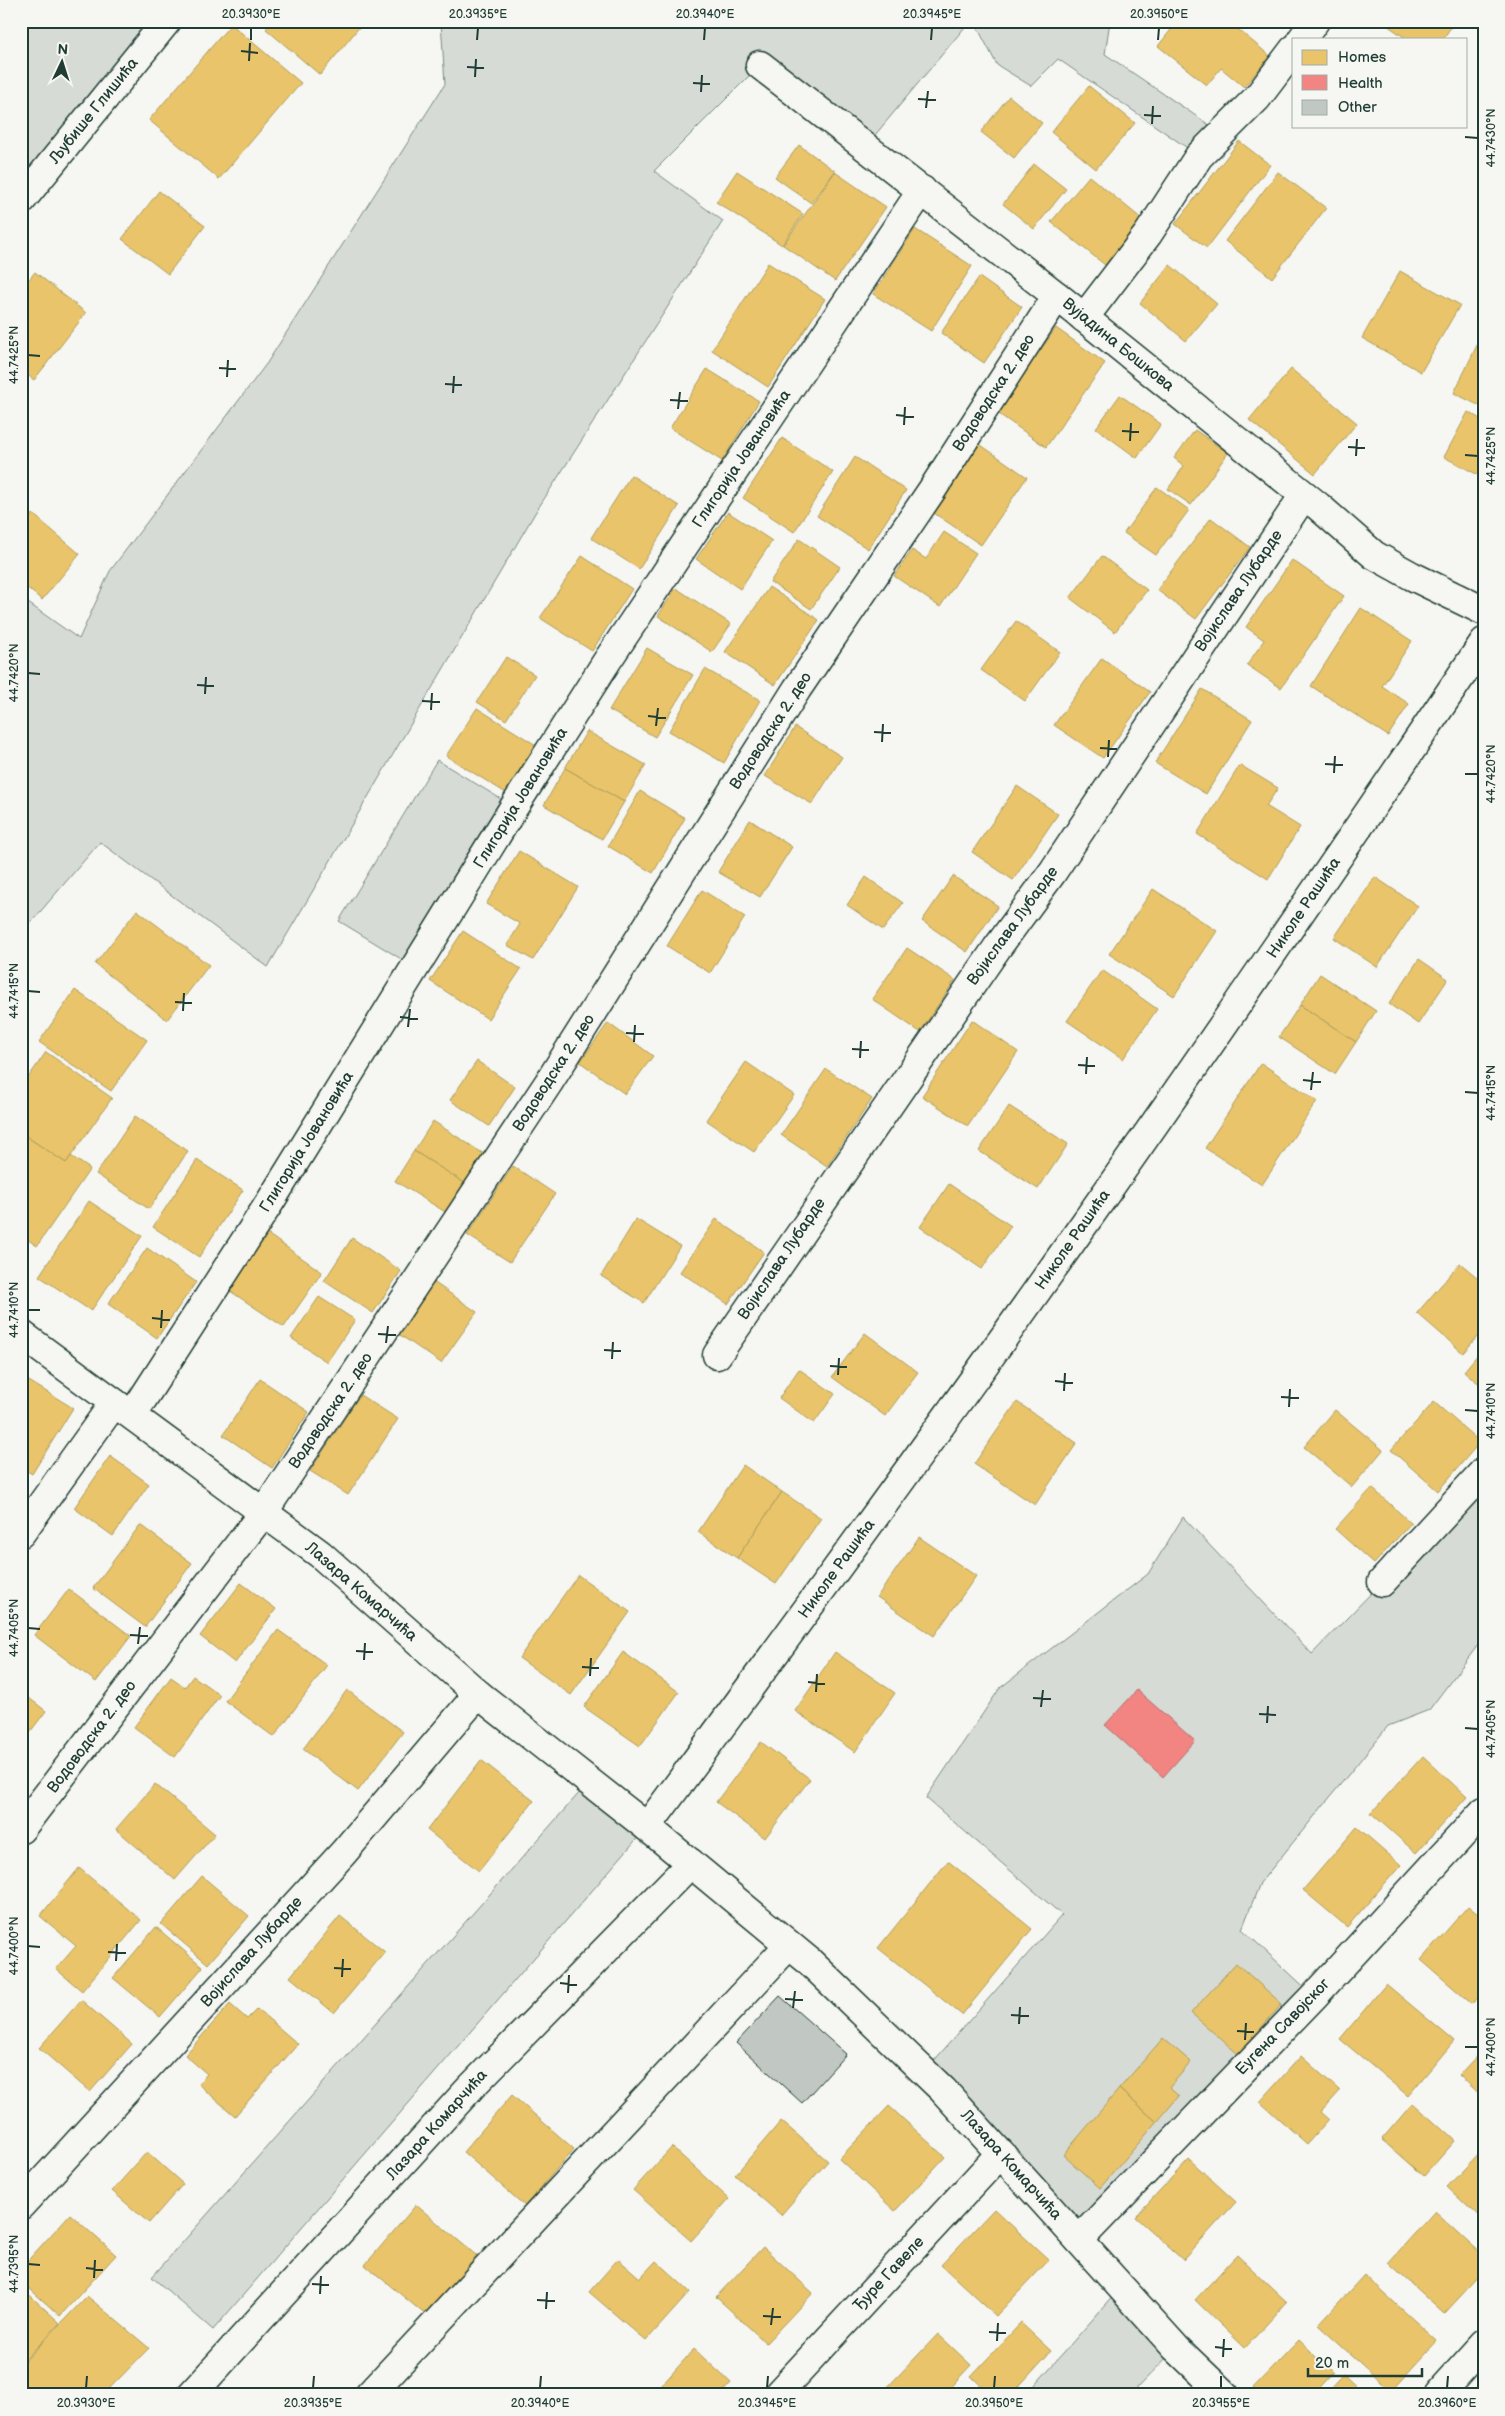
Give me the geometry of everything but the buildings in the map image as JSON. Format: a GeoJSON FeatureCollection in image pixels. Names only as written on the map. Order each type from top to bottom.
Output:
{"type":"FeatureCollection","features":[{"type":"Feature","properties":{"kind":"street","name":"Љубише Глишића"},"geometry":{"type":"LineString","coordinates":[[21,201],[167,21]]}},
{"type":"Feature","properties":{"kind":"street"},"geometry":{"type":"LineString","coordinates":[[1303,38],[1315,21]]}},
{"type":"Feature","properties":{"kind":"street"},"geometry":{"type":"LineString","coordinates":[[1084,318],[1148,234],[1199,156],[1257,98],[1292,52]]}},
{"type":"Feature","properties":{"kind":"street","name":"Вујадина Бошкова"},"geometry":{"type":"LineString","coordinates":[[760,65],[1057,296],[1304,495],[1374,555],[1484,611]]}},
{"type":"Feature","properties":{"kind":"street","name":"Глигорија Јовановића"},"geometry":{"type":"LineString","coordinates":[[21,1533],[123,1409],[270,1202],[602,669],[922,190]]}},
{"type":"Feature","properties":{"kind":"street","name":"Водоводска 2. део"},"geometry":{"type":"LineString","coordinates":[[21,1829],[263,1513],[549,1082],[797,689],[932,490],[1057,296]]}},
{"type":"Feature","properties":{"kind":"street","name":"Војислава Лубарде"},"geometry":{"type":"LineString","coordinates":[[717,1355],[991,956],[1052,873],[1304,495]]}},
{"type":"Feature","properties":{"kind":"street","name":"Николе Рашића"},"geometry":{"type":"LineString","coordinates":[[647,1827],[835,1572],[1074,1239],[1258,976],[1484,642]]}},
{"type":"Feature","properties":{"kind":"street","name":"Лазара Комарчића"},"geometry":{"type":"LineString","coordinates":[[21,1334],[341,1572],[478,1694],[647,1827],[810,1962],[943,2090],[1176,2348],[1225,2395]]}},
{"type":"Feature","properties":{"kind":"street"},"geometry":{"type":"LineString","coordinates":[[1382,1582],[1484,1471]]}},
{"type":"Feature","properties":{"kind":"street","name":"Војислава Лубарде"},"geometry":{"type":"LineString","coordinates":[[21,2205],[344,1852],[478,1694]]}},
{"type":"Feature","properties":{"kind":"street","name":"Еугена Савојског"},"geometry":{"type":"LineString","coordinates":[[1080,2240],[1314,1996],[1484,1811]]}},
{"type":"Feature","properties":{"kind":"street","name":"Лазара Комарчића"},"geometry":{"type":"LineString","coordinates":[[191,2395],[471,2087],[691,1863]]}},
{"type":"Feature","properties":{"kind":"street"},"geometry":{"type":"LineString","coordinates":[[369,2395],[789,1945]]}},
{"type":"Feature","properties":{"kind":"street","name":"Ђуре Гавеле"},"geometry":{"type":"LineString","coordinates":[[777,2395],[1001,2153]]}},
{"type":"Feature","properties":{"kind":"street"},"geometry":{"type":"LineString","coordinates":[[1438,2395],[1484,2344]]}},
{"type":"Feature","properties":{"kind":"shaded area"},"geometry":{"type":"Polygon","coordinates":[[[21,21],[167,21],[21,199],[21,21]]]}},
{"type":"Feature","properties":{"kind":"shaded area"},"geometry":{"type":"Polygon","coordinates":[[[441,21],[970,21],[865,147],[760,65],[654,171],[723,221],[535,513],[268,967],[100,842],[34,919],[21,931],[21,598],[79,639],[110,571],[267,363],[445,84],[441,21]]]}},
{"type":"Feature","properties":{"kind":"shaded area"},"geometry":{"type":"Polygon","coordinates":[[[974,21],[1110,21],[1105,54],[1221,133],[1199,156],[1058,59],[1031,86],[997,65],[974,21]]]}},
{"type":"Feature","properties":{"kind":"shaded area"},"geometry":{"type":"Polygon","coordinates":[[[437,760],[514,807],[416,968],[339,921],[437,760]]]}},
{"type":"Feature","properties":{"kind":"shaded area"},"geometry":{"type":"Polygon","coordinates":[[[1484,1469],[1484,1637],[1429,1710],[1388,1726],[1260,1883],[1242,1929],[1314,1996],[1079,2240],[924,2072],[1062,1915],[926,1798],[1000,1688],[1148,1574],[1183,1517],[1312,1654],[1382,1582],[1484,1469]]]}},
{"type":"Feature","properties":{"kind":"shaded area"},"geometry":{"type":"Polygon","coordinates":[[[588,1783],[647,1827],[213,2330],[152,2277],[588,1783]]]}},
{"type":"Feature","properties":{"kind":"shaded area"},"geometry":{"type":"Polygon","coordinates":[[[1122,2286],[1176,2348],[1130,2395],[1026,2395],[1122,2286]]]}}]}
